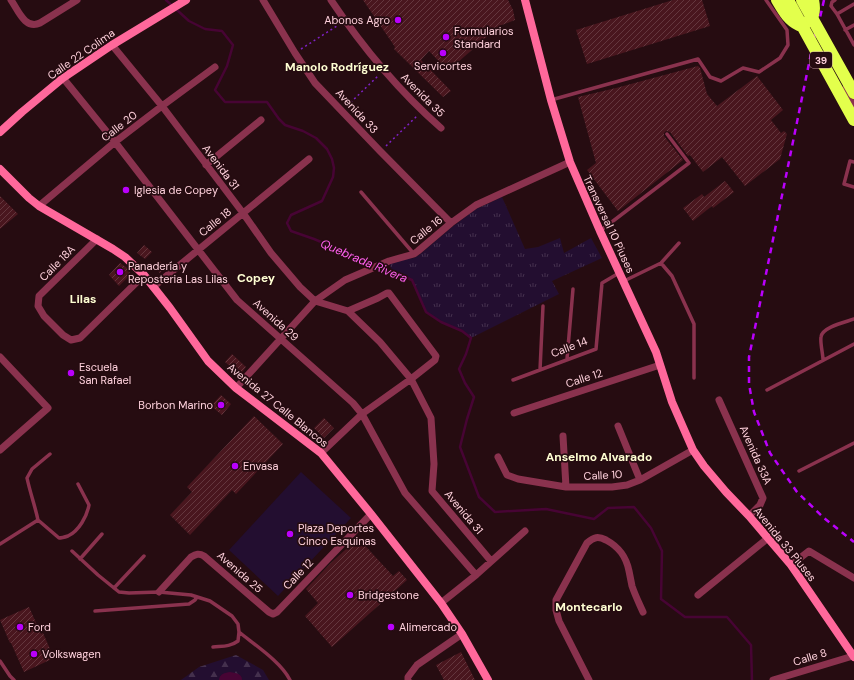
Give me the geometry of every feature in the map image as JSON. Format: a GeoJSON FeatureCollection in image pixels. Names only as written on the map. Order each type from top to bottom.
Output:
{"type":"FeatureCollection","features":[{"type":"Feature","properties":{"kind":"highway"},"geometry":{"type":"LineString","coordinates":[[778,0],[789,18],[799,25],[806,24],[811,20],[814,14],[813,0]]}},
{"type":"Feature","properties":{"kind":"highway","name":"39"},"geometry":{"type":"LineString","coordinates":[[788,0],[854,120]]}},
{"type":"Feature","properties":{"kind":"highway","name":"39"},"geometry":{"type":"LineString","coordinates":[[802,0],[854,93]]}},
{"type":"Feature","properties":{"kind":"main road","name":"Transversal 10 Piuses"},"geometry":{"type":"LineString","coordinates":[[526,0],[551,100],[570,162],[656,352],[672,402],[693,450]]}},
{"type":"Feature","properties":{"kind":"main road","name":"Calle 22 Colima"},"geometry":{"type":"LineString","coordinates":[[0,132],[63,78],[112,45],[183,1]]}},
{"type":"Feature","properties":{"kind":"main road","name":"Avenida 27 Calle Blancos"},"geometry":{"type":"LineString","coordinates":[[0,169],[39,206],[97,239],[125,257],[144,275],[208,361],[236,388],[321,453],[441,603],[462,634],[488,680]]}},
{"type":"Feature","properties":{"kind":"main road","name":"Avenida 33 Piuses"},"geometry":{"type":"LineString","coordinates":[[693,450],[704,466],[726,492],[749,516],[791,565],[854,656]]}},
{"type":"Feature","properties":{"kind":"street"},"geometry":{"type":"LineString","coordinates":[[11,0],[24,20],[32,25],[40,23],[76,0]]}},
{"type":"Feature","properties":{"kind":"street","name":"Avenida 33"},"geometry":{"type":"LineString","coordinates":[[262,0],[315,83],[380,152],[451,223]]}},
{"type":"Feature","properties":{"kind":"street","name":"Avenida 35"},"geometry":{"type":"LineString","coordinates":[[331,0],[345,21],[384,71],[422,111],[441,128]]}},
{"type":"Feature","properties":{"kind":"street"},"geometry":{"type":"LineString","coordinates":[[809,22],[854,105]]}},
{"type":"Feature","properties":{"kind":"street","name":"Avenida 31"},"geometry":{"type":"LineString","coordinates":[[112,45],[162,106],[272,253],[300,287],[315,301]]}},
{"type":"Feature","properties":{"kind":"street","name":"Calle 20"},"geometry":{"type":"LineString","coordinates":[[39,206],[115,142],[215,67]]}},
{"type":"Feature","properties":{"kind":"street","name":"Avenida 29"},"geometry":{"type":"LineString","coordinates":[[63,78],[115,142],[237,300],[353,403],[362,414],[405,493],[476,575]]}},
{"type":"Feature","properties":{"kind":"street"},"geometry":{"type":"LineString","coordinates":[[206,165],[260,120]]}},
{"type":"Feature","properties":{"kind":"street","name":"Calle 18"},"geometry":{"type":"LineString","coordinates":[[153,287],[309,159]]}},
{"type":"Feature","properties":{"kind":"street","name":"Calle 16"},"geometry":{"type":"LineString","coordinates":[[236,388],[315,301],[345,280],[389,261],[414,254],[451,223],[476,205],[570,162]]}},
{"type":"Feature","properties":{"kind":"street","name":"Calle 18A"},"geometry":{"type":"LineString","coordinates":[[97,239],[39,296],[38,306],[44,316],[63,335],[71,340],[80,338],[144,275]]}},
{"type":"Feature","properties":{"kind":"street"},"geometry":{"type":"LineString","coordinates":[[315,301],[348,311],[389,293],[436,357],[435,360],[411,379],[362,414],[321,453]]}},
{"type":"Feature","properties":{"kind":"street","name":"Avenida 31"},"geometry":{"type":"LineString","coordinates":[[348,311],[380,342],[411,379],[431,418],[434,464],[432,491],[491,561]]}},
{"type":"Feature","properties":{"kind":"street"},"geometry":{"type":"LineString","coordinates":[[0,357],[48,408],[0,450]]}},
{"type":"Feature","properties":{"kind":"street","name":"Calle 12"},"geometry":{"type":"LineString","coordinates":[[514,413],[660,364]]}},
{"type":"Feature","properties":{"kind":"street","name":"Avenida 33A"},"geometry":{"type":"LineString","coordinates":[[719,400],[763,498],[760,505],[749,516]]}},
{"type":"Feature","properties":{"kind":"street"},"geometry":{"type":"LineString","coordinates":[[618,426],[640,480]]}},
{"type":"Feature","properties":{"kind":"street"},"geometry":{"type":"LineString","coordinates":[[563,436],[566,487]]}},
{"type":"Feature","properties":{"kind":"street","name":"Calle 10"},"geometry":{"type":"LineString","coordinates":[[498,457],[507,475],[518,480],[566,487],[612,487],[627,485],[640,480],[693,450]]}},
{"type":"Feature","properties":{"kind":"street","name":"Calle 12"},"geometry":{"type":"LineString","coordinates":[[273,614],[277,612],[371,514]]}},
{"type":"Feature","properties":{"kind":"street"},"geometry":{"type":"LineString","coordinates":[[441,603],[476,575],[525,531]]}},
{"type":"Feature","properties":{"kind":"street"},"geometry":{"type":"LineString","coordinates":[[585,679],[559,621],[556,610],[556,600],[587,543],[593,538],[601,537],[614,544],[622,552],[629,569],[632,585],[643,612]]}},
{"type":"Feature","properties":{"kind":"street"},"geometry":{"type":"LineString","coordinates":[[698,595],[768,538]]}},
{"type":"Feature","properties":{"kind":"street"},"geometry":{"type":"LineString","coordinates":[[791,565],[809,551],[854,578]]}},
{"type":"Feature","properties":{"kind":"street","name":"Avenida 25"},"geometry":{"type":"LineString","coordinates":[[159,592],[191,557],[196,554],[200,554],[273,614]]}},
{"type":"Feature","properties":{"kind":"street"},"geometry":{"type":"LineString","coordinates":[[408,680],[408,677],[417,665],[462,634]]}},
{"type":"Feature","properties":{"kind":"street","name":"Calle 8"},"geometry":{"type":"LineString","coordinates":[[773,680],[854,656]]}},
{"type":"Feature","properties":{"kind":"lane"},"geometry":{"type":"LineString","coordinates":[[551,100],[698,59],[710,77],[720,81],[743,68],[759,72],[780,58],[788,45],[787,30],[766,0]]}},
{"type":"Feature","properties":{"kind":"lane"},"geometry":{"type":"LineString","coordinates":[[835,0],[832,2],[831,6],[854,45]]}},
{"type":"Feature","properties":{"kind":"lane"},"geometry":{"type":"LineString","coordinates":[[837,14],[854,4]]}},
{"type":"Feature","properties":{"kind":"lane"},"geometry":{"type":"LineString","coordinates":[[845,30],[854,25]]}},
{"type":"Feature","properties":{"kind":"lane"},"geometry":{"type":"LineString","coordinates":[[600,231],[689,163],[667,134]]}},
{"type":"Feature","properties":{"kind":"lane"},"geometry":{"type":"LineString","coordinates":[[854,162],[850,161],[844,184],[854,187]]}},
{"type":"Feature","properties":{"kind":"lane"},"geometry":{"type":"LineString","coordinates":[[361,192],[414,254]]}},
{"type":"Feature","properties":{"kind":"lane"},"geometry":{"type":"LineString","coordinates":[[624,281],[661,263],[679,243]]}},
{"type":"Feature","properties":{"kind":"lane"},"geometry":{"type":"LineString","coordinates":[[661,263],[672,276],[694,324],[694,378]]}},
{"type":"Feature","properties":{"kind":"lane","name":"Calle 14"},"geometry":{"type":"LineString","coordinates":[[513,380],[596,348],[602,283],[620,272]]}},
{"type":"Feature","properties":{"kind":"lane"},"geometry":{"type":"LineString","coordinates":[[567,359],[573,289]]}},
{"type":"Feature","properties":{"kind":"lane"},"geometry":{"type":"LineString","coordinates":[[540,370],[544,306]]}},
{"type":"Feature","properties":{"kind":"lane"},"geometry":{"type":"LineString","coordinates":[[823,360],[821,336],[823,331],[854,319]]}},
{"type":"Feature","properties":{"kind":"lane"},"geometry":{"type":"LineString","coordinates":[[767,390],[854,344]]}},
{"type":"Feature","properties":{"kind":"lane"},"geometry":{"type":"LineString","coordinates":[[799,472],[854,443]]}},
{"type":"Feature","properties":{"kind":"lane"},"geometry":{"type":"LineString","coordinates":[[50,454],[32,469],[27,478],[38,520],[59,538],[70,536],[81,525],[88,512],[89,505],[78,484]]}},
{"type":"Feature","properties":{"kind":"lane"},"geometry":{"type":"LineString","coordinates":[[0,544],[38,520]]}},
{"type":"Feature","properties":{"kind":"lane"},"geometry":{"type":"LineString","coordinates":[[80,559],[102,534]]}},
{"type":"Feature","properties":{"kind":"lane"},"geometry":{"type":"LineString","coordinates":[[72,551],[119,592],[159,592],[191,595],[210,601],[232,616],[238,624],[239,632],[238,641],[234,644],[230,646],[213,647]]}},
{"type":"Feature","properties":{"kind":"lane"},"geometry":{"type":"LineString","coordinates":[[114,588],[144,556]]}},
{"type":"Feature","properties":{"kind":"lane"},"geometry":{"type":"LineString","coordinates":[[95,611],[189,604],[197,597]]}},
{"type":"Feature","properties":{"kind":"lane"},"geometry":{"type":"LineString","coordinates":[[239,632],[272,659],[290,680]]}},
{"type":"Feature","properties":{"kind":"lane"},"geometry":{"type":"LineString","coordinates":[[0,661],[14,680]]}},
{"type":"Feature","properties":{"kind":"path"},"geometry":{"type":"LineString","coordinates":[[295,53],[345,21]]}},
{"type":"Feature","properties":{"kind":"path"},"geometry":{"type":"LineString","coordinates":[[342,111],[384,71]]}},
{"type":"Feature","properties":{"kind":"path"},"geometry":{"type":"LineString","coordinates":[[380,152],[422,111]]}},
{"type":"Feature","properties":{"kind":"green space"},"geometry":{"type":"Polygon","coordinates":[[[502,197],[525,249],[538,247],[560,238],[564,253],[591,238],[602,258],[552,281],[559,294],[471,338],[462,331],[441,322],[426,312],[412,280],[392,272],[389,262],[414,258],[476,209],[502,197]]]}},
{"type":"Feature","properties":{"kind":"green space","name":"Plaza Deportes Cinco Esquinas"},"geometry":{"type":"Polygon","coordinates":[[[301,472],[351,518],[278,596],[229,550],[301,472]]]}},
{"type":"Feature","properties":{"kind":"green space"},"geometry":{"type":"Polygon","coordinates":[[[236,655],[263,670],[269,680],[181,680],[199,667],[236,655]]]}},
{"type":"Feature","properties":{"kind":"building","name":"Formularios Standard"},"geometry":{"type":"Polygon","coordinates":[[[363,0],[508,0],[513,10],[515,20],[499,26],[448,71],[429,51],[421,60],[451,91],[443,97],[394,49],[395,47],[363,0]]]}},
{"type":"Feature","properties":{"kind":"building"},"geometry":{"type":"Polygon","coordinates":[[[673,0],[702,0],[710,26],[587,64],[576,30],[673,0]]]}},
{"type":"Feature","properties":{"kind":"building"},"geometry":{"type":"Polygon","coordinates":[[[698,66],[700,68],[707,94],[717,106],[757,76],[783,110],[771,120],[781,133],[784,131],[787,134],[780,159],[745,186],[722,157],[703,172],[690,155],[688,156],[670,132],[666,131],[664,136],[683,160],[618,211],[587,170],[596,163],[578,97],[698,66]]]}},
{"type":"Feature","properties":{"kind":"building"},"geometry":{"type":"Polygon","coordinates":[[[725,181],[734,192],[713,208],[712,206],[693,221],[683,208],[702,194],[704,197],[725,181]]]}},
{"type":"Feature","properties":{"kind":"building"},"geometry":{"type":"Polygon","coordinates":[[[0,196],[18,214],[0,229],[0,196]]]}},
{"type":"Feature","properties":{"kind":"building"},"geometry":{"type":"Polygon","coordinates":[[[144,245],[152,252],[145,259],[137,253],[144,245]]]}},
{"type":"Feature","properties":{"kind":"building"},"geometry":{"type":"Polygon","coordinates":[[[160,261],[166,267],[160,273],[154,268],[160,261]]]}},
{"type":"Feature","properties":{"kind":"building","name":"Panadería y Reposteria Las Lilas"},"geometry":{"type":"Polygon","coordinates":[[[120,263],[130,270],[129,276],[119,286],[109,275],[120,263]]]}},
{"type":"Feature","properties":{"kind":"building"},"geometry":{"type":"Polygon","coordinates":[[[232,354],[246,367],[240,375],[225,362],[232,354]]]}},
{"type":"Feature","properties":{"kind":"building","name":"Borbon Marino"},"geometry":{"type":"Polygon","coordinates":[[[221,395],[231,404],[222,415],[211,406],[221,395]]]}},
{"type":"Feature","properties":{"kind":"building","name":"Envasa"},"geometry":{"type":"Polygon","coordinates":[[[254,416],[283,444],[236,494],[232,490],[190,535],[170,515],[192,492],[187,487],[254,416]]]}},
{"type":"Feature","properties":{"kind":"building"},"geometry":{"type":"Polygon","coordinates":[[[324,418],[334,428],[324,438],[314,428],[324,418]]]}},
{"type":"Feature","properties":{"kind":"building","name":"Bridgestone"},"geometry":{"type":"Polygon","coordinates":[[[358,538],[393,576],[399,571],[407,580],[332,647],[305,616],[318,603],[306,589],[358,538]]]}},
{"type":"Feature","properties":{"kind":"building"},"geometry":{"type":"Polygon","coordinates":[[[29,607],[54,658],[24,672],[0,620],[29,607]]]}},
{"type":"Feature","properties":{"kind":"building"},"geometry":{"type":"Polygon","coordinates":[[[461,652],[475,680],[444,680],[436,665],[461,652]]]}},
{"type":"Feature","properties":{"kind":"waterway","name":"Quebrada Rivera"},"geometry":{"type":"LineString","coordinates":[[166,0],[189,21],[205,29],[222,31],[233,45],[227,66],[215,90],[225,102],[267,102],[285,125],[303,131],[316,138],[327,149],[332,159],[334,168],[333,177],[322,201],[291,215],[287,223],[291,231],[376,265]]}},
{"type":"Feature","properties":{"kind":"waterway","name":"Quebrada Rivera"},"geometry":{"type":"LineString","coordinates":[[381,267],[412,280],[426,312],[441,322],[462,331],[471,338],[459,369],[465,383],[474,397],[460,447],[479,497],[495,512],[546,509],[594,519],[608,508],[634,507],[651,528],[662,551],[661,599],[685,617],[727,617],[751,645],[752,680]]}},
{"type":"Feature","properties":{"kind":"waterway"},"geometry":{"type":"LineString","coordinates":[[226,680],[235,680]]}},
{"type":"Feature","properties":{"kind":"railway"},"geometry":{"type":"LineString","coordinates":[[824,0],[815,34],[749,357],[749,384],[754,412],[770,453],[797,492],[824,518],[854,542]]}},
{"type":"Feature","properties":{"kind":"place","name":"Abonos Agro"},"geometry":{"type":"Point","coordinates":[398,20]}},
{"type":"Feature","properties":{"kind":"place","name":"Formularios Standard"},"geometry":{"type":"Point","coordinates":[446,37]}},
{"type":"Feature","properties":{"kind":"place","name":"Servicortes"},"geometry":{"type":"Point","coordinates":[443,53]}},
{"type":"Feature","properties":{"kind":"place","name":"Iglesia de Copey"},"geometry":{"type":"Point","coordinates":[126,190]}},
{"type":"Feature","properties":{"kind":"place","name":"Panadería y Reposteria Las Lilas"},"geometry":{"type":"Point","coordinates":[120,272]}},
{"type":"Feature","properties":{"kind":"place","name":"Escuela San Rafael"},"geometry":{"type":"Point","coordinates":[71,373]}},
{"type":"Feature","properties":{"kind":"place","name":"Borbon Marino"},"geometry":{"type":"Point","coordinates":[221,405]}},
{"type":"Feature","properties":{"kind":"place","name":"Envasa"},"geometry":{"type":"Point","coordinates":[235,466]}},
{"type":"Feature","properties":{"kind":"place","name":"Plaza Deportes Cinco Esquinas"},"geometry":{"type":"Point","coordinates":[290,534]}},
{"type":"Feature","properties":{"kind":"place","name":"Bridgestone"},"geometry":{"type":"Point","coordinates":[350,595]}},
{"type":"Feature","properties":{"kind":"place","name":"Ford"},"geometry":{"type":"Point","coordinates":[20,627]}},
{"type":"Feature","properties":{"kind":"place","name":"Alimercado"},"geometry":{"type":"Point","coordinates":[391,627]}},
{"type":"Feature","properties":{"kind":"place","name":"Volkswagen"},"geometry":{"type":"Point","coordinates":[34,654]}},
{"type":"Feature","properties":{"kind":"district","name":"Manolo Rodríguez"},"geometry":{"type":"Point","coordinates":[337,67]}},
{"type":"Feature","properties":{"kind":"district","name":"Copey"},"geometry":{"type":"Point","coordinates":[256,278]}},
{"type":"Feature","properties":{"kind":"district","name":"Lilas"},"geometry":{"type":"Point","coordinates":[83,299]}},
{"type":"Feature","properties":{"kind":"district","name":"Anselmo Alvarado"},"geometry":{"type":"Point","coordinates":[599,457]}},
{"type":"Feature","properties":{"kind":"district","name":"Montecarlo"},"geometry":{"type":"Point","coordinates":[589,607]}}]}
